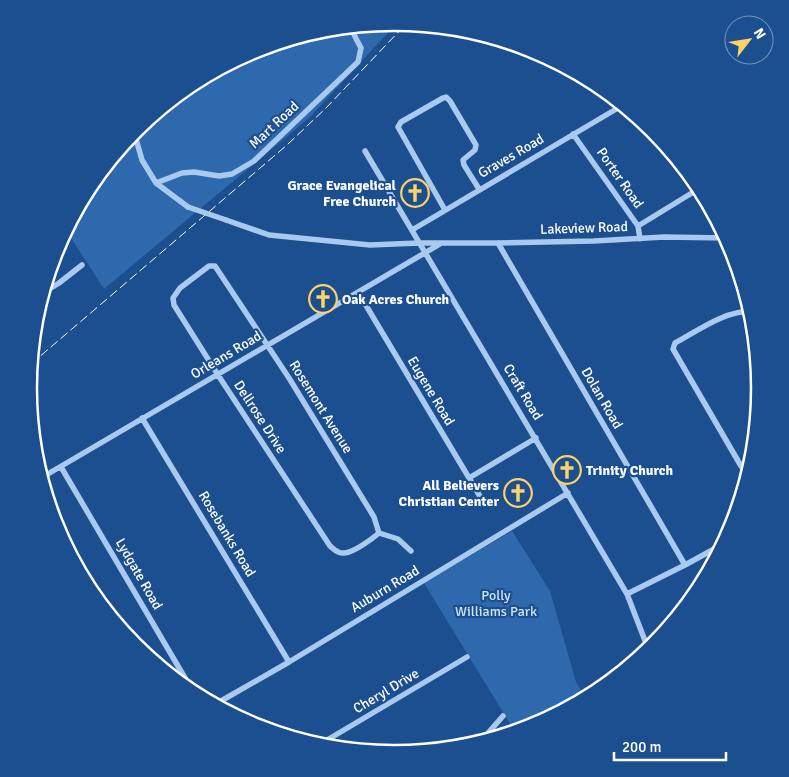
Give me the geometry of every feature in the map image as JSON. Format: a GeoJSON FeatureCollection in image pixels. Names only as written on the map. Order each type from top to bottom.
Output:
{"type":"FeatureCollection","features":[{"type":"Feature","properties":{"kind":"street","name":"Mart Road"},"geometry":{"type":"LineString","coordinates":[[156,183],[182,172],[219,176],[232,174],[254,161],[358,62],[362,48],[354,34]]}},
{"type":"Feature","properties":{"kind":"street"},"geometry":{"type":"LineString","coordinates":[[444,210],[398,127],[401,122],[443,98],[446,97],[450,101],[476,145],[475,150],[463,160],[464,165],[479,189]]}},
{"type":"Feature","properties":{"kind":"street","name":"Graves Road"},"geometry":{"type":"LineString","coordinates":[[412,230],[617,109]]}},
{"type":"Feature","properties":{"kind":"street","name":"Porter Road"},"geometry":{"type":"LineString","coordinates":[[573,134],[638,226],[640,239]]}},
{"type":"Feature","properties":{"kind":"street"},"geometry":{"type":"LineString","coordinates":[[137,142],[142,160],[156,183]]}},
{"type":"Feature","properties":{"kind":"street","name":"Craft Road"},"geometry":{"type":"LineString","coordinates":[[365,151],[627,594],[646,641]]}},
{"type":"Feature","properties":{"kind":"street","name":"Lakeview Road"},"geometry":{"type":"LineString","coordinates":[[156,183],[188,207],[268,235],[370,245],[719,238]]}},
{"type":"Feature","properties":{"kind":"street"},"geometry":{"type":"LineString","coordinates":[[638,226],[693,192]]}},
{"type":"Feature","properties":{"kind":"street"},"geometry":{"type":"LineString","coordinates":[[425,254],[442,243]]}},
{"type":"Feature","properties":{"kind":"street","name":"Dolan Road"},"geometry":{"type":"LineString","coordinates":[[498,243],[685,565]]}},
{"type":"Feature","properties":{"kind":"street","name":"Orleans Road"},"geometry":{"type":"LineString","coordinates":[[48,474],[266,345],[425,254]]}},
{"type":"Feature","properties":{"kind":"street"},"geometry":{"type":"LineString","coordinates":[[51,288],[82,265]]}},
{"type":"Feature","properties":{"kind":"street","name":"Dellrose Drive"},"geometry":{"type":"LineString","coordinates":[[215,266],[209,266],[180,288],[173,298],[174,305],[330,546],[337,552],[345,554],[370,540],[379,532]]}},
{"type":"Feature","properties":{"kind":"street","name":"Rosemont Avenue"},"geometry":{"type":"LineString","coordinates":[[215,266],[289,378],[374,517],[379,532]]}},
{"type":"Feature","properties":{"kind":"street","name":"Eugene Road"},"geometry":{"type":"LineString","coordinates":[[358,292],[484,504]]}},
{"type":"Feature","properties":{"kind":"street"},"geometry":{"type":"LineString","coordinates":[[743,311],[711,322],[675,343],[673,349],[743,468]]}},
{"type":"Feature","properties":{"kind":"street","name":"Rosebanks Road"},"geometry":{"type":"LineString","coordinates":[[142,418],[290,662]]}},
{"type":"Feature","properties":{"kind":"street"},"geometry":{"type":"LineString","coordinates":[[469,478],[536,438]]}},
{"type":"Feature","properties":{"kind":"street","name":"Lydgate Road"},"geometry":{"type":"LineString","coordinates":[[61,467],[185,678]]}},
{"type":"Feature","properties":{"kind":"street","name":"Auburn Road"},"geometry":{"type":"LineString","coordinates":[[221,701],[290,662],[568,492]]}},
{"type":"Feature","properties":{"kind":"street"},"geometry":{"type":"LineString","coordinates":[[379,532],[398,539],[411,551]]}},
{"type":"Feature","properties":{"kind":"street"},"geometry":{"type":"LineString","coordinates":[[627,594],[714,549]]}},
{"type":"Feature","properties":{"kind":"street","name":"Cheryl Drive"},"geometry":{"type":"LineString","coordinates":[[329,740],[466,657]]}},
{"type":"Feature","properties":{"kind":"street"},"geometry":{"type":"LineString","coordinates":[[489,733],[503,716]]}},
{"type":"Feature","properties":{"kind":"green space"},"geometry":{"type":"Polygon","coordinates":[[[389,31],[309,118],[104,289],[71,237],[97,190],[111,171],[159,120],[196,91],[236,68],[258,58],[302,43],[325,38],[348,34],[389,31]]]}},
{"type":"Feature","properties":{"kind":"green space","name":"Polly Williams Park"},"geometry":{"type":"Polygon","coordinates":[[[512,531],[550,591],[576,682],[582,692],[553,709],[511,726],[424,583],[512,531]]]}},
{"type":"Feature","properties":{"kind":"railway"},"geometry":{"type":"LineString","coordinates":[[39,357],[287,145],[326,108],[399,31]]}},
{"type":"Feature","properties":{"kind":"place","name":"Grace Evangelical Free Church"},"geometry":{"type":"Point","coordinates":[415,193]}},
{"type":"Feature","properties":{"kind":"place","name":"Oak Acres Church"},"geometry":{"type":"Point","coordinates":[323,299]}},
{"type":"Feature","properties":{"kind":"place","name":"Trinity Church"},"geometry":{"type":"Point","coordinates":[567,470]}},
{"type":"Feature","properties":{"kind":"place","name":"All Believers Christian Center"},"geometry":{"type":"Point","coordinates":[518,493]}}]}
